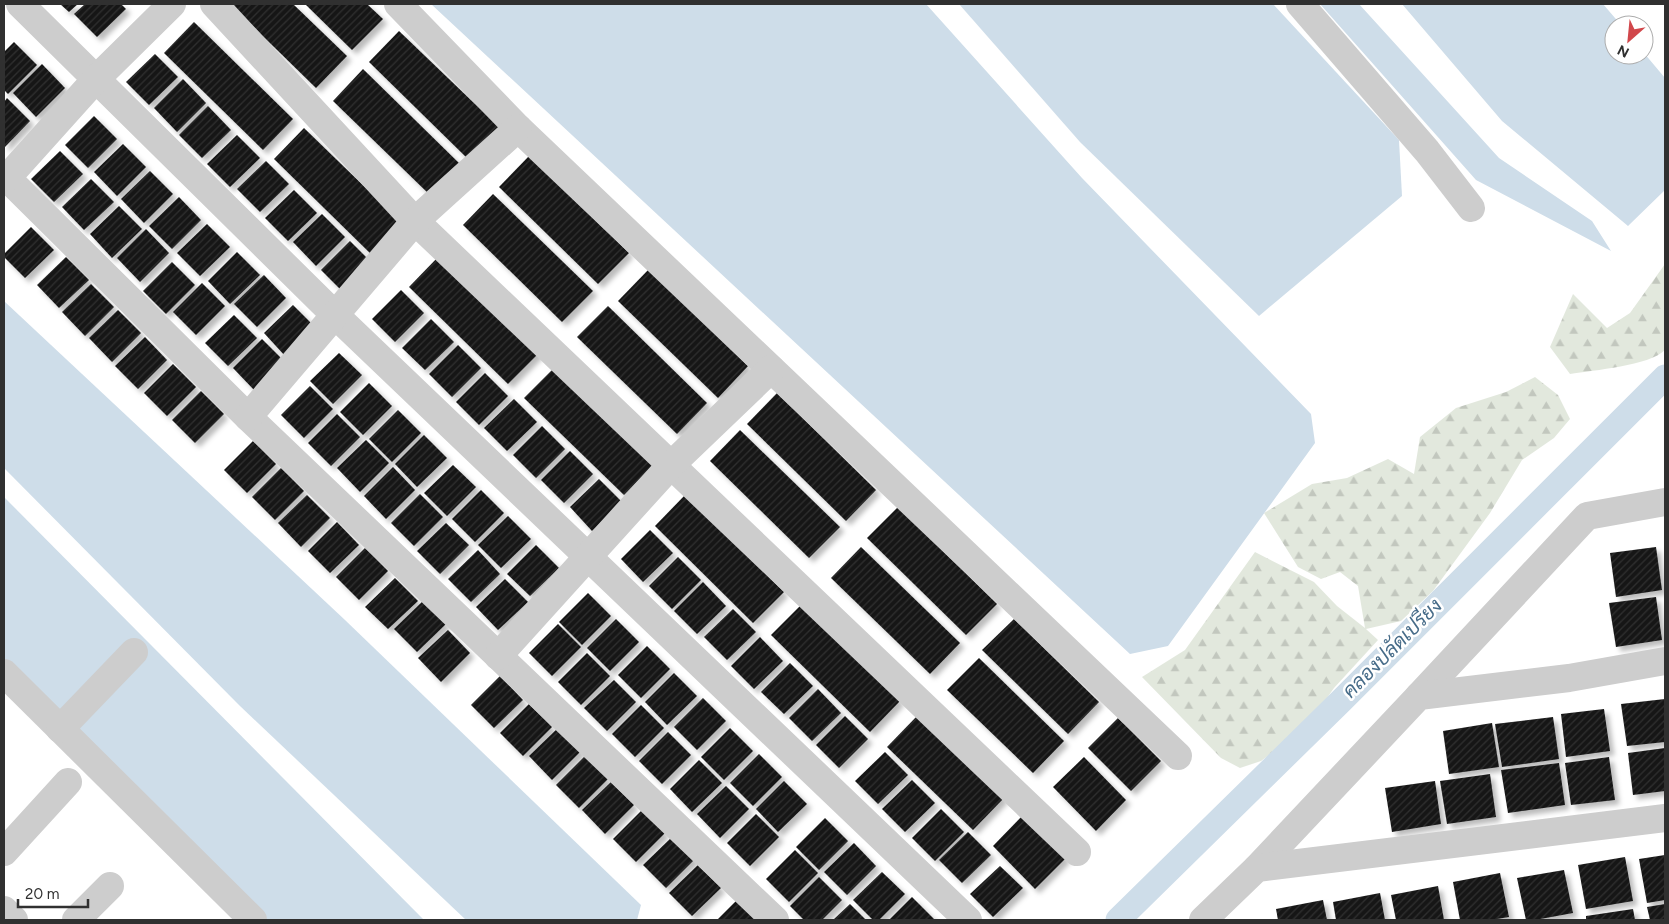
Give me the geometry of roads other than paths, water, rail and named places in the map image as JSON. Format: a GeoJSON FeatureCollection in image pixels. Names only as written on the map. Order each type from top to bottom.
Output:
{"type":"FeatureCollection","features":[{"type":"Feature","properties":{"kind":"street"},"geometry":{"type":"LineString","coordinates":[[20,4],[334,314],[968,920]]}},
{"type":"Feature","properties":{"kind":"street"},"geometry":{"type":"LineString","coordinates":[[172,4],[96,78],[6,176],[248,416],[774,920]]}},
{"type":"Feature","properties":{"kind":"street"},"geometry":{"type":"LineString","coordinates":[[214,4],[415,221],[1077,852]]}},
{"type":"Feature","properties":{"kind":"street"},"geometry":{"type":"LineString","coordinates":[[398,4],[518,128],[1178,756]]}},
{"type":"Feature","properties":{"kind":"street"},"geometry":{"type":"LineString","coordinates":[[1300,4],[1427,151],[1471,208]]}},
{"type":"Feature","properties":{"kind":"street"},"geometry":{"type":"LineString","coordinates":[[248,416],[415,221],[518,128]]}},
{"type":"Feature","properties":{"kind":"street"},"geometry":{"type":"LineString","coordinates":[[498,656],[671,465],[771,369]]}},
{"type":"Feature","properties":{"kind":"street"},"geometry":{"type":"LineString","coordinates":[[1203,920],[1258,868],[1587,516],[1665,502]]}},
{"type":"Feature","properties":{"kind":"street"},"geometry":{"type":"LineString","coordinates":[[60,729],[134,652]]}},
{"type":"Feature","properties":{"kind":"street"},"geometry":{"type":"LineString","coordinates":[[1419,696],[1569,678],[1665,661]]}},
{"type":"Feature","properties":{"kind":"street"},"geometry":{"type":"LineString","coordinates":[[4,673],[253,920]]}},
{"type":"Feature","properties":{"kind":"street"},"geometry":{"type":"LineString","coordinates":[[4,852],[68,782]]}},
{"type":"Feature","properties":{"kind":"street"},"geometry":{"type":"LineString","coordinates":[[1258,868],[1665,818]]}},
{"type":"Feature","properties":{"kind":"street"},"geometry":{"type":"LineString","coordinates":[[76,920],[110,886]]}},
{"type":"Feature","properties":{"kind":"street"},"geometry":{"type":"LineString","coordinates":[[4,910],[14,920]]}},
{"type":"Feature","properties":{"kind":"water"},"geometry":{"type":"Polygon","coordinates":[[[431,4],[926,4],[1082,178],[1311,414],[1315,443],[1168,646],[1130,654],[431,4]]]}},
{"type":"Feature","properties":{"kind":"water"},"geometry":{"type":"Polygon","coordinates":[[[959,4],[1273,4],[1399,140],[1402,196],[1259,316],[1080,142],[959,4]]]}},
{"type":"Feature","properties":{"kind":"water"},"geometry":{"type":"Polygon","coordinates":[[[1320,4],[1359,4],[1499,158],[1592,221],[1611,251],[1476,180],[1320,4]]]}},
{"type":"Feature","properties":{"kind":"water"},"geometry":{"type":"Polygon","coordinates":[[[1402,4],[1603,4],[1612,15],[1604,15],[1604,65],[1654,65],[1665,78],[1665,190],[1628,226],[1502,121],[1402,4]]]}},
{"type":"Feature","properties":{"kind":"water"},"geometry":{"type":"Polygon","coordinates":[[[4,301],[345,620],[641,905],[637,920],[466,920],[240,706],[4,468],[4,301]]]}},
{"type":"Feature","properties":{"kind":"water"},"geometry":{"type":"Polygon","coordinates":[[[4,497],[424,920],[264,920],[4,659],[4,497]]]}},
{"type":"Feature","properties":{"kind":"waterway","name":"คลองปลัดเปรียง"},"geometry":{"type":"LineString","coordinates":[[1118,920],[1341,701],[1665,377]]}}]}
